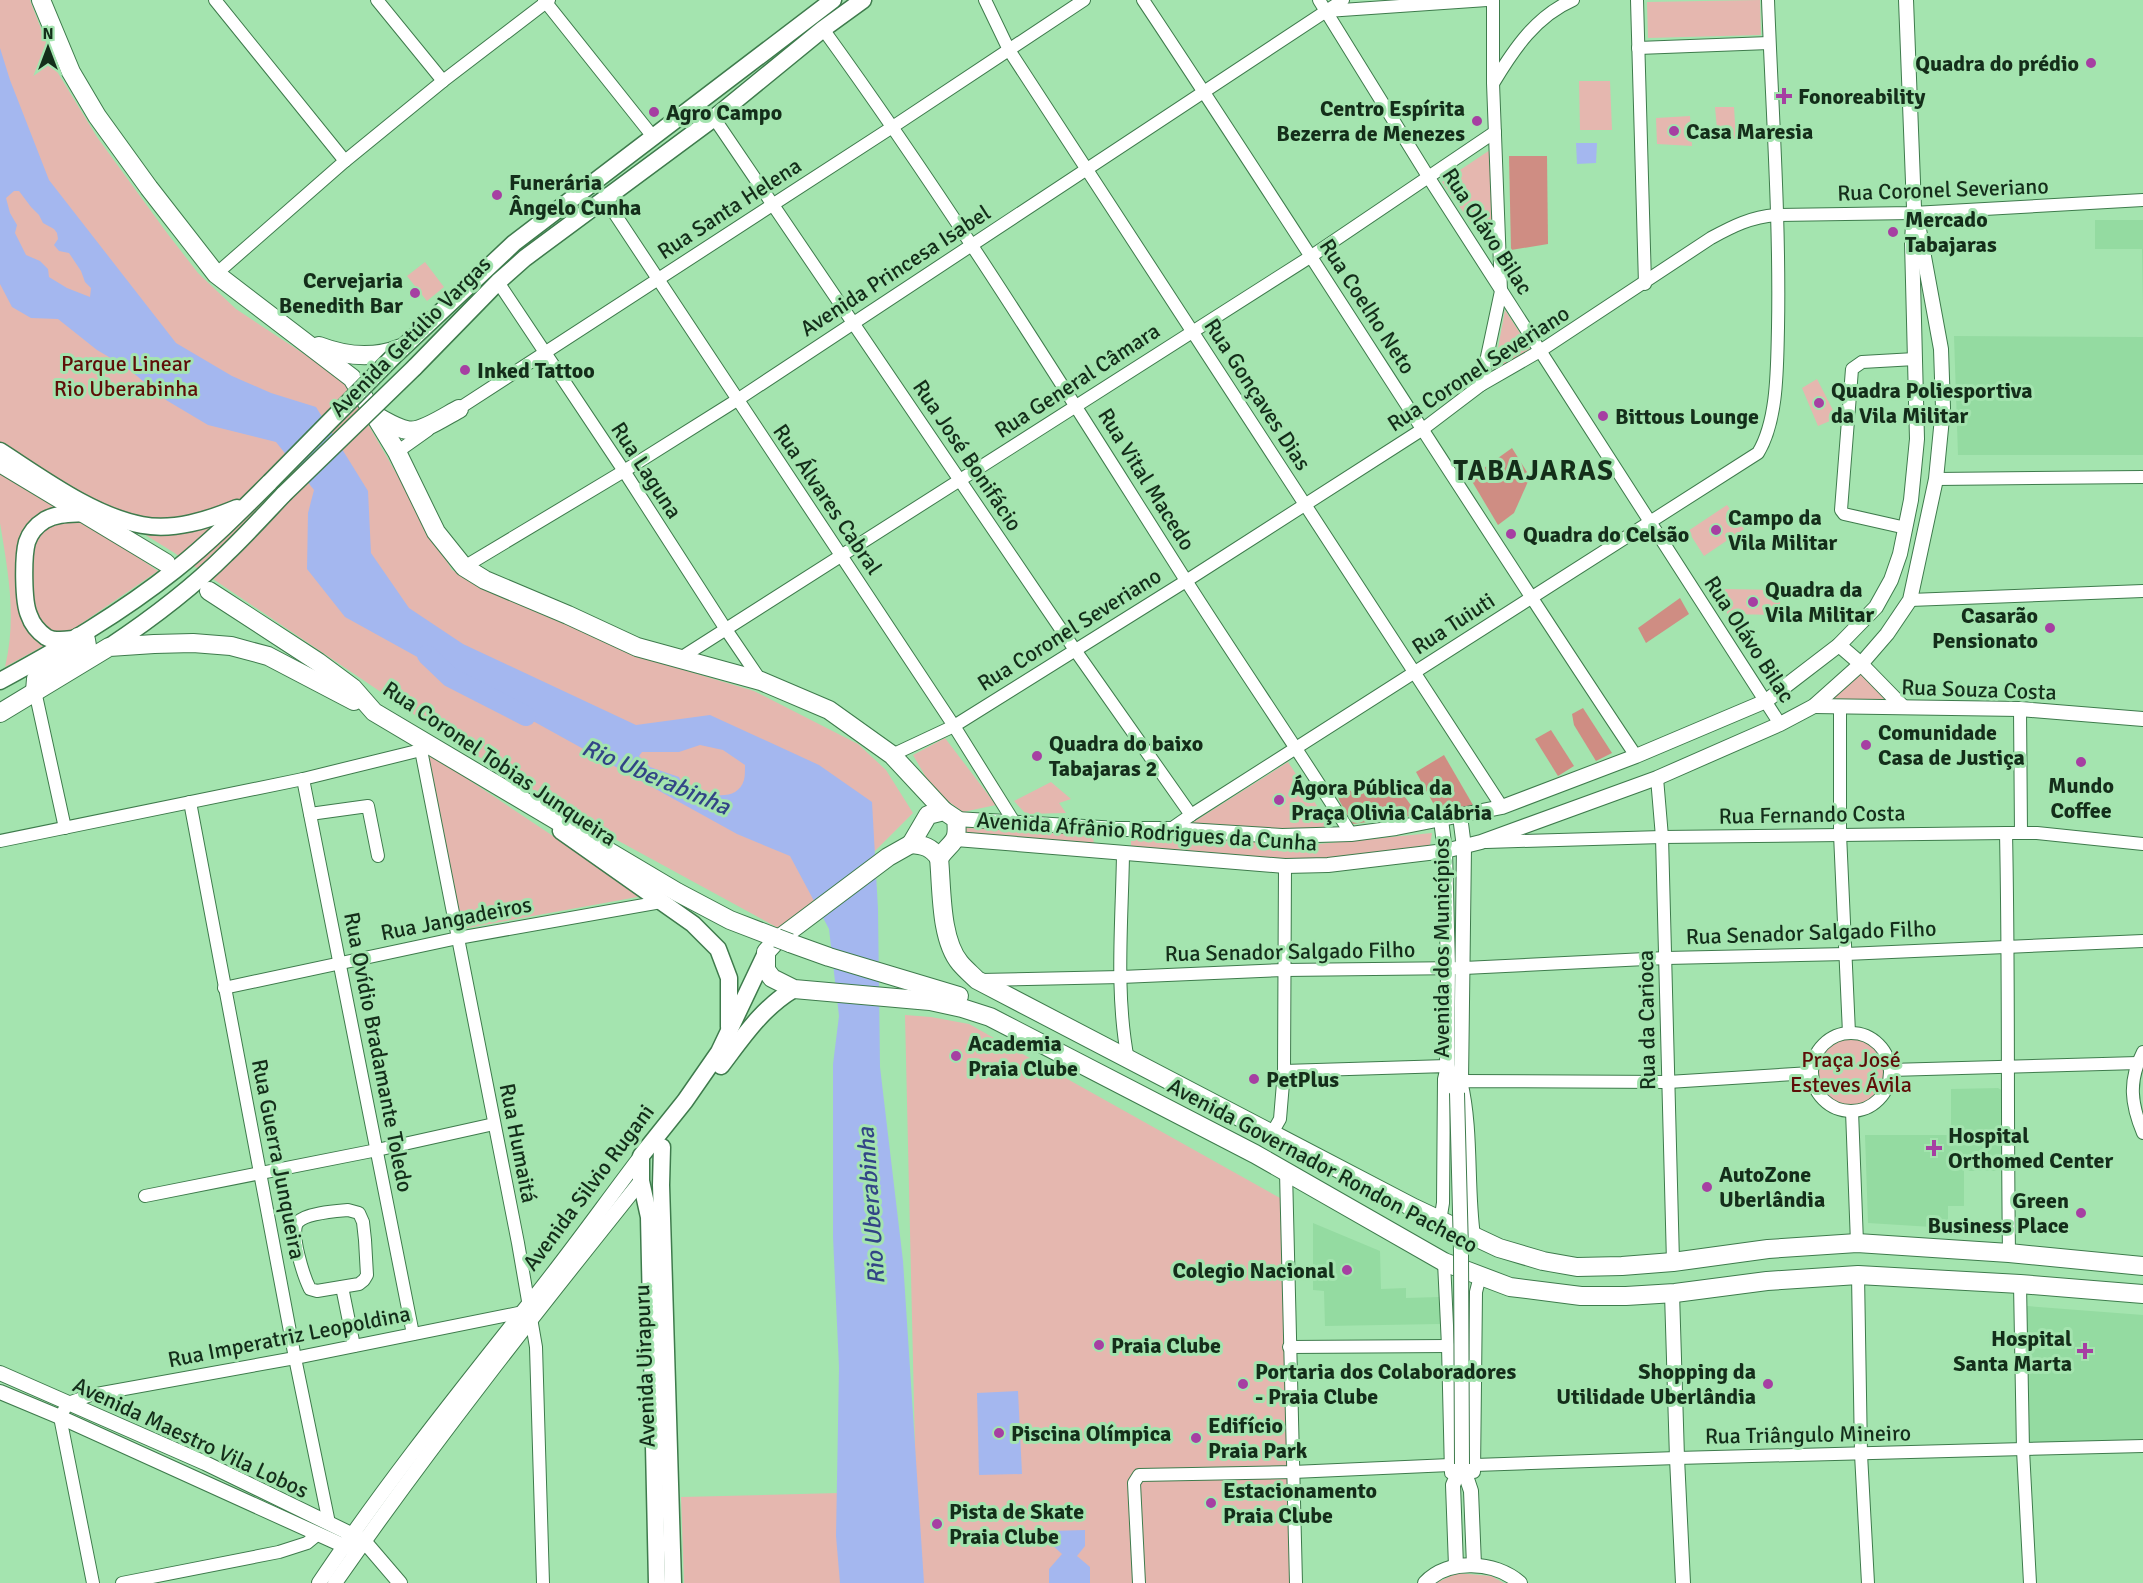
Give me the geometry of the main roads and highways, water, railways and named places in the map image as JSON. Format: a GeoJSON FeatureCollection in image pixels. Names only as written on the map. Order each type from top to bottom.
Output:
{"type":"FeatureCollection","features":[{"type":"Feature","properties":{"kind":"main road"},"geometry":{"type":"LineString","coordinates":[[41,0],[71,72],[97,116],[177,226],[216,274],[352,378],[397,452],[436,532],[464,567],[486,580],[637,648],[761,681],[829,710],[892,755],[950,815],[956,839],[939,858],[923,844],[911,844]]}},
{"type":"Feature","properties":{"kind":"main road","name":"Avenida Getúlio Vargas"},"geometry":{"type":"LineString","coordinates":[[0,681],[121,610],[177,569],[251,501],[398,352],[514,243],[833,0]]}},
{"type":"Feature","properties":{"kind":"main road","name":"Avenida Getúlio Vargas"},"geometry":{"type":"LineString","coordinates":[[0,713],[110,647],[197,582],[498,282],[525,258],[714,118],[823,29],[863,0]]}},
{"type":"Feature","properties":{"kind":"main road"},"geometry":{"type":"LineString","coordinates":[[774,45],[787,59]]}},
{"type":"Feature","properties":{"kind":"main road"},"geometry":{"type":"LineString","coordinates":[[514,243],[525,258]]}},
{"type":"Feature","properties":{"kind":"main road"},"geometry":{"type":"LineString","coordinates":[[289,331],[338,353],[398,352]]}},
{"type":"Feature","properties":{"kind":"main road"},"geometry":{"type":"LineString","coordinates":[[376,416],[414,431],[459,409]]}},
{"type":"Feature","properties":{"kind":"main road"},"geometry":{"type":"LineString","coordinates":[[0,451],[113,518],[145,526],[181,525],[212,519],[251,501]]}},
{"type":"Feature","properties":{"kind":"main road"},"geometry":{"type":"LineString","coordinates":[[0,462],[166,563]]}},
{"type":"Feature","properties":{"kind":"main road"},"geometry":{"type":"LineString","coordinates":[[35,691],[39,674],[87,646],[86,640],[48,638],[36,627],[28,614],[25,564],[27,543],[32,532],[43,521],[63,514],[85,513]]}},
{"type":"Feature","properties":{"kind":"main road","name":"Rua Coronel Tobias Junqueira"},"geometry":{"type":"LineString","coordinates":[[209,591],[327,669],[353,688],[374,712],[423,746],[471,769],[693,924],[718,949],[729,978],[729,1035]]}},
{"type":"Feature","properties":{"kind":"main road"},"geometry":{"type":"LineString","coordinates":[[110,647],[193,643],[231,646],[268,656],[374,712]]}},
{"type":"Feature","properties":{"kind":"main road"},"geometry":{"type":"LineString","coordinates":[[471,769],[730,920],[829,957],[976,1001],[1016,1022],[1029,1037]]}},
{"type":"Feature","properties":{"kind":"main road"},"geometry":{"type":"LineString","coordinates":[[911,844],[928,815],[950,815]]}},
{"type":"Feature","properties":{"kind":"main road","name":"Avenida Silvio Rugani"},"geometry":{"type":"LineString","coordinates":[[641,1156],[685,1101],[719,1052],[729,1035],[766,952],[776,941],[888,857],[911,844]]}},
{"type":"Feature","properties":{"kind":"main road","name":"Avenida Governador Rondon Pacheco"},"geometry":{"type":"LineString","coordinates":[[939,858],[944,923],[950,945],[959,962],[977,980],[1440,1221],[1510,1251],[1543,1261],[1577,1267],[1673,1262],[1768,1249],[1857,1243],[2009,1253],[2143,1266]]}},
{"type":"Feature","properties":{"kind":"main road"},"geometry":{"type":"LineString","coordinates":[[766,952],[766,970],[772,978],[794,989]]}},
{"type":"Feature","properties":{"kind":"main road","name":"Avenida Silvio Rugani"},"geometry":{"type":"LineString","coordinates":[[641,1181],[662,1147],[750,1027],[778,998],[794,989]]}},
{"type":"Feature","properties":{"kind":"main road","name":"Avenida Governador Rondon Pacheco"},"geometry":{"type":"LineString","coordinates":[[794,989],[930,1001],[990,1017],[1286,1172],[1444,1262],[1510,1287],[1581,1296],[1672,1293],[1767,1281],[1858,1275],[2143,1294]]}},
{"type":"Feature","properties":{"kind":"main road","name":"Avenida Uirapuru"},"geometry":{"type":"LineString","coordinates":[[657,1583],[663,1496],[662,1147]]}},
{"type":"Feature","properties":{"kind":"main road","name":"Avenida Uirapuru"},"geometry":{"type":"LineString","coordinates":[[641,1156],[641,1181],[649,1217],[663,1496],[673,1583]]}},
{"type":"Feature","properties":{"kind":"water"},"geometry":{"type":"Polygon","coordinates":[[[0,48],[49,180],[176,343],[232,376],[271,393],[316,407],[368,491],[371,553],[409,608],[463,644],[636,725],[710,715],[819,765],[872,802],[878,909],[880,1067],[903,1261],[924,1583],[840,1583],[836,1536],[839,1367],[833,1237],[833,1064],[839,1016],[829,929],[790,856],[737,834],[345,617],[307,569],[308,513],[314,490],[276,442],[208,425],[166,400],[126,367],[97,350],[58,319],[31,318],[12,307],[0,284],[0,48]],[[14,191],[6,198],[10,213],[17,225],[15,233],[26,255],[40,261],[48,269],[49,277],[67,288],[90,297],[91,288],[85,282],[81,271],[69,253],[59,251],[54,245],[58,239],[57,233],[43,223],[19,191],[14,191]],[[700,745],[679,752],[642,752],[639,756],[650,767],[679,777],[683,786],[708,794],[726,795],[740,788],[744,780],[745,765],[723,750],[700,745]]]}},
{"type":"Feature","properties":{"kind":"water"},"geometry":{"type":"Polygon","coordinates":[[[1576,143],[1597,143],[1596,163],[1577,164],[1576,143]]]}},
{"type":"Feature","properties":{"kind":"water","name":"Piscina Olímpica"},"geometry":{"type":"Polygon","coordinates":[[[1018,1391],[1022,1474],[979,1475],[977,1393],[1018,1391]]]}},
{"type":"Feature","properties":{"kind":"water"},"geometry":{"type":"Polygon","coordinates":[[[1085,1530],[1085,1546],[1077,1556],[1090,1567],[1090,1583],[1049,1583],[1049,1569],[1062,1554],[1051,1544],[1051,1531],[1085,1530]]]}},
{"type":"Feature","properties":{"kind":"waterway","name":"Rio Uberabinha"},"geometry":{"type":"LineString","coordinates":[[427,655],[450,677],[526,716]]}},
{"type":"Feature","properties":{"kind":"place","name":"Quadra do prédio"},"geometry":{"type":"Point","coordinates":[2091,63]}},
{"type":"Feature","properties":{"kind":"place","name":"Fonoreability"},"geometry":{"type":"Point","coordinates":[1784,96]}},
{"type":"Feature","properties":{"kind":"place","name":"Agro Campo"},"geometry":{"type":"Point","coordinates":[654,112]}},
{"type":"Feature","properties":{"kind":"place","name":"Centro Espírita Bezerra de Menezes"},"geometry":{"type":"Point","coordinates":[1477,121]}},
{"type":"Feature","properties":{"kind":"place","name":"Casa Maresia"},"geometry":{"type":"Point","coordinates":[1674,131]}},
{"type":"Feature","properties":{"kind":"place","name":"Funerária Ângelo Cunha"},"geometry":{"type":"Point","coordinates":[497,195]}},
{"type":"Feature","properties":{"kind":"place","name":"Mercado Tabajaras"},"geometry":{"type":"Point","coordinates":[1893,232]}},
{"type":"Feature","properties":{"kind":"place","name":"Cervejaria Benedith Bar"},"geometry":{"type":"Point","coordinates":[415,293]}},
{"type":"Feature","properties":{"kind":"place","name":"Inked Tattoo"},"geometry":{"type":"Point","coordinates":[465,370]}},
{"type":"Feature","properties":{"kind":"place","name":"Quadra Poliesportiva da Vila Militar"},"geometry":{"type":"Point","coordinates":[1819,403]}},
{"type":"Feature","properties":{"kind":"place","name":"Bittous Lounge"},"geometry":{"type":"Point","coordinates":[1603,416]}},
{"type":"Feature","properties":{"kind":"place","name":"Campo da Vila Militar"},"geometry":{"type":"Point","coordinates":[1716,530]}},
{"type":"Feature","properties":{"kind":"place","name":"Quadra do Celsão"},"geometry":{"type":"Point","coordinates":[1511,534]}},
{"type":"Feature","properties":{"kind":"place","name":"Quadra da Vila Militar"},"geometry":{"type":"Point","coordinates":[1753,602]}},
{"type":"Feature","properties":{"kind":"place","name":"Casarão Pensionato"},"geometry":{"type":"Point","coordinates":[2050,628]}},
{"type":"Feature","properties":{"kind":"place","name":"Comunidade Casa de Justiça"},"geometry":{"type":"Point","coordinates":[1866,745]}},
{"type":"Feature","properties":{"kind":"place","name":"Quadra do baixo Tabajaras 2"},"geometry":{"type":"Point","coordinates":[1037,756]}},
{"type":"Feature","properties":{"kind":"place","name":"Mundo Coffee"},"geometry":{"type":"Point","coordinates":[2081,762]}},
{"type":"Feature","properties":{"kind":"place","name":"Ágora Pública da Praça Olivia Calábria"},"geometry":{"type":"Point","coordinates":[1279,800]}},
{"type":"Feature","properties":{"kind":"place","name":"Academia Praia Clube"},"geometry":{"type":"Point","coordinates":[956,1056]}},
{"type":"Feature","properties":{"kind":"place","name":"PetPlus"},"geometry":{"type":"Point","coordinates":[1254,1079]}},
{"type":"Feature","properties":{"kind":"place","name":"Hospital Orthomed Center"},"geometry":{"type":"Point","coordinates":[1934,1148]}},
{"type":"Feature","properties":{"kind":"place","name":"AutoZone Uberlândia"},"geometry":{"type":"Point","coordinates":[1707,1187]}},
{"type":"Feature","properties":{"kind":"place","name":"Green Business Place"},"geometry":{"type":"Point","coordinates":[2081,1213]}},
{"type":"Feature","properties":{"kind":"place","name":"Colegio Nacional"},"geometry":{"type":"Point","coordinates":[1347,1270]}},
{"type":"Feature","properties":{"kind":"place","name":"Praia Clube"},"geometry":{"type":"Point","coordinates":[1099,1345]}},
{"type":"Feature","properties":{"kind":"place","name":"Hospital Santa Marta"},"geometry":{"type":"Point","coordinates":[2085,1351]}},
{"type":"Feature","properties":{"kind":"place","name":"Portaria dos Colaboradores - Praia Clube"},"geometry":{"type":"Point","coordinates":[1243,1384]}},
{"type":"Feature","properties":{"kind":"place","name":"Shopping da Utilidade Uberlândia"},"geometry":{"type":"Point","coordinates":[1768,1384]}},
{"type":"Feature","properties":{"kind":"place","name":"Piscina Olímpica"},"geometry":{"type":"Point","coordinates":[999,1433]}},
{"type":"Feature","properties":{"kind":"place","name":"Edifício Praia Park"},"geometry":{"type":"Point","coordinates":[1196,1438]}},
{"type":"Feature","properties":{"kind":"place","name":"Estacionamento Praia Clube"},"geometry":{"type":"Point","coordinates":[1211,1503]}},
{"type":"Feature","properties":{"kind":"place","name":"Pista de Skate Praia Clube"},"geometry":{"type":"Point","coordinates":[937,1524]}},
{"type":"Feature","properties":{"kind":"district","name":"TABAJARAS"},"geometry":{"type":"Point","coordinates":[1534,470]}},
{"type":"Feature","properties":{"kind":"park label","name":"Parque Linear Rio Uberabinha"},"geometry":{"type":"Point","coordinates":[126,376]}},
{"type":"Feature","properties":{"kind":"park label","name":"Praça José Esteves Ávila"},"geometry":{"type":"Point","coordinates":[1851,1072]}}]}
